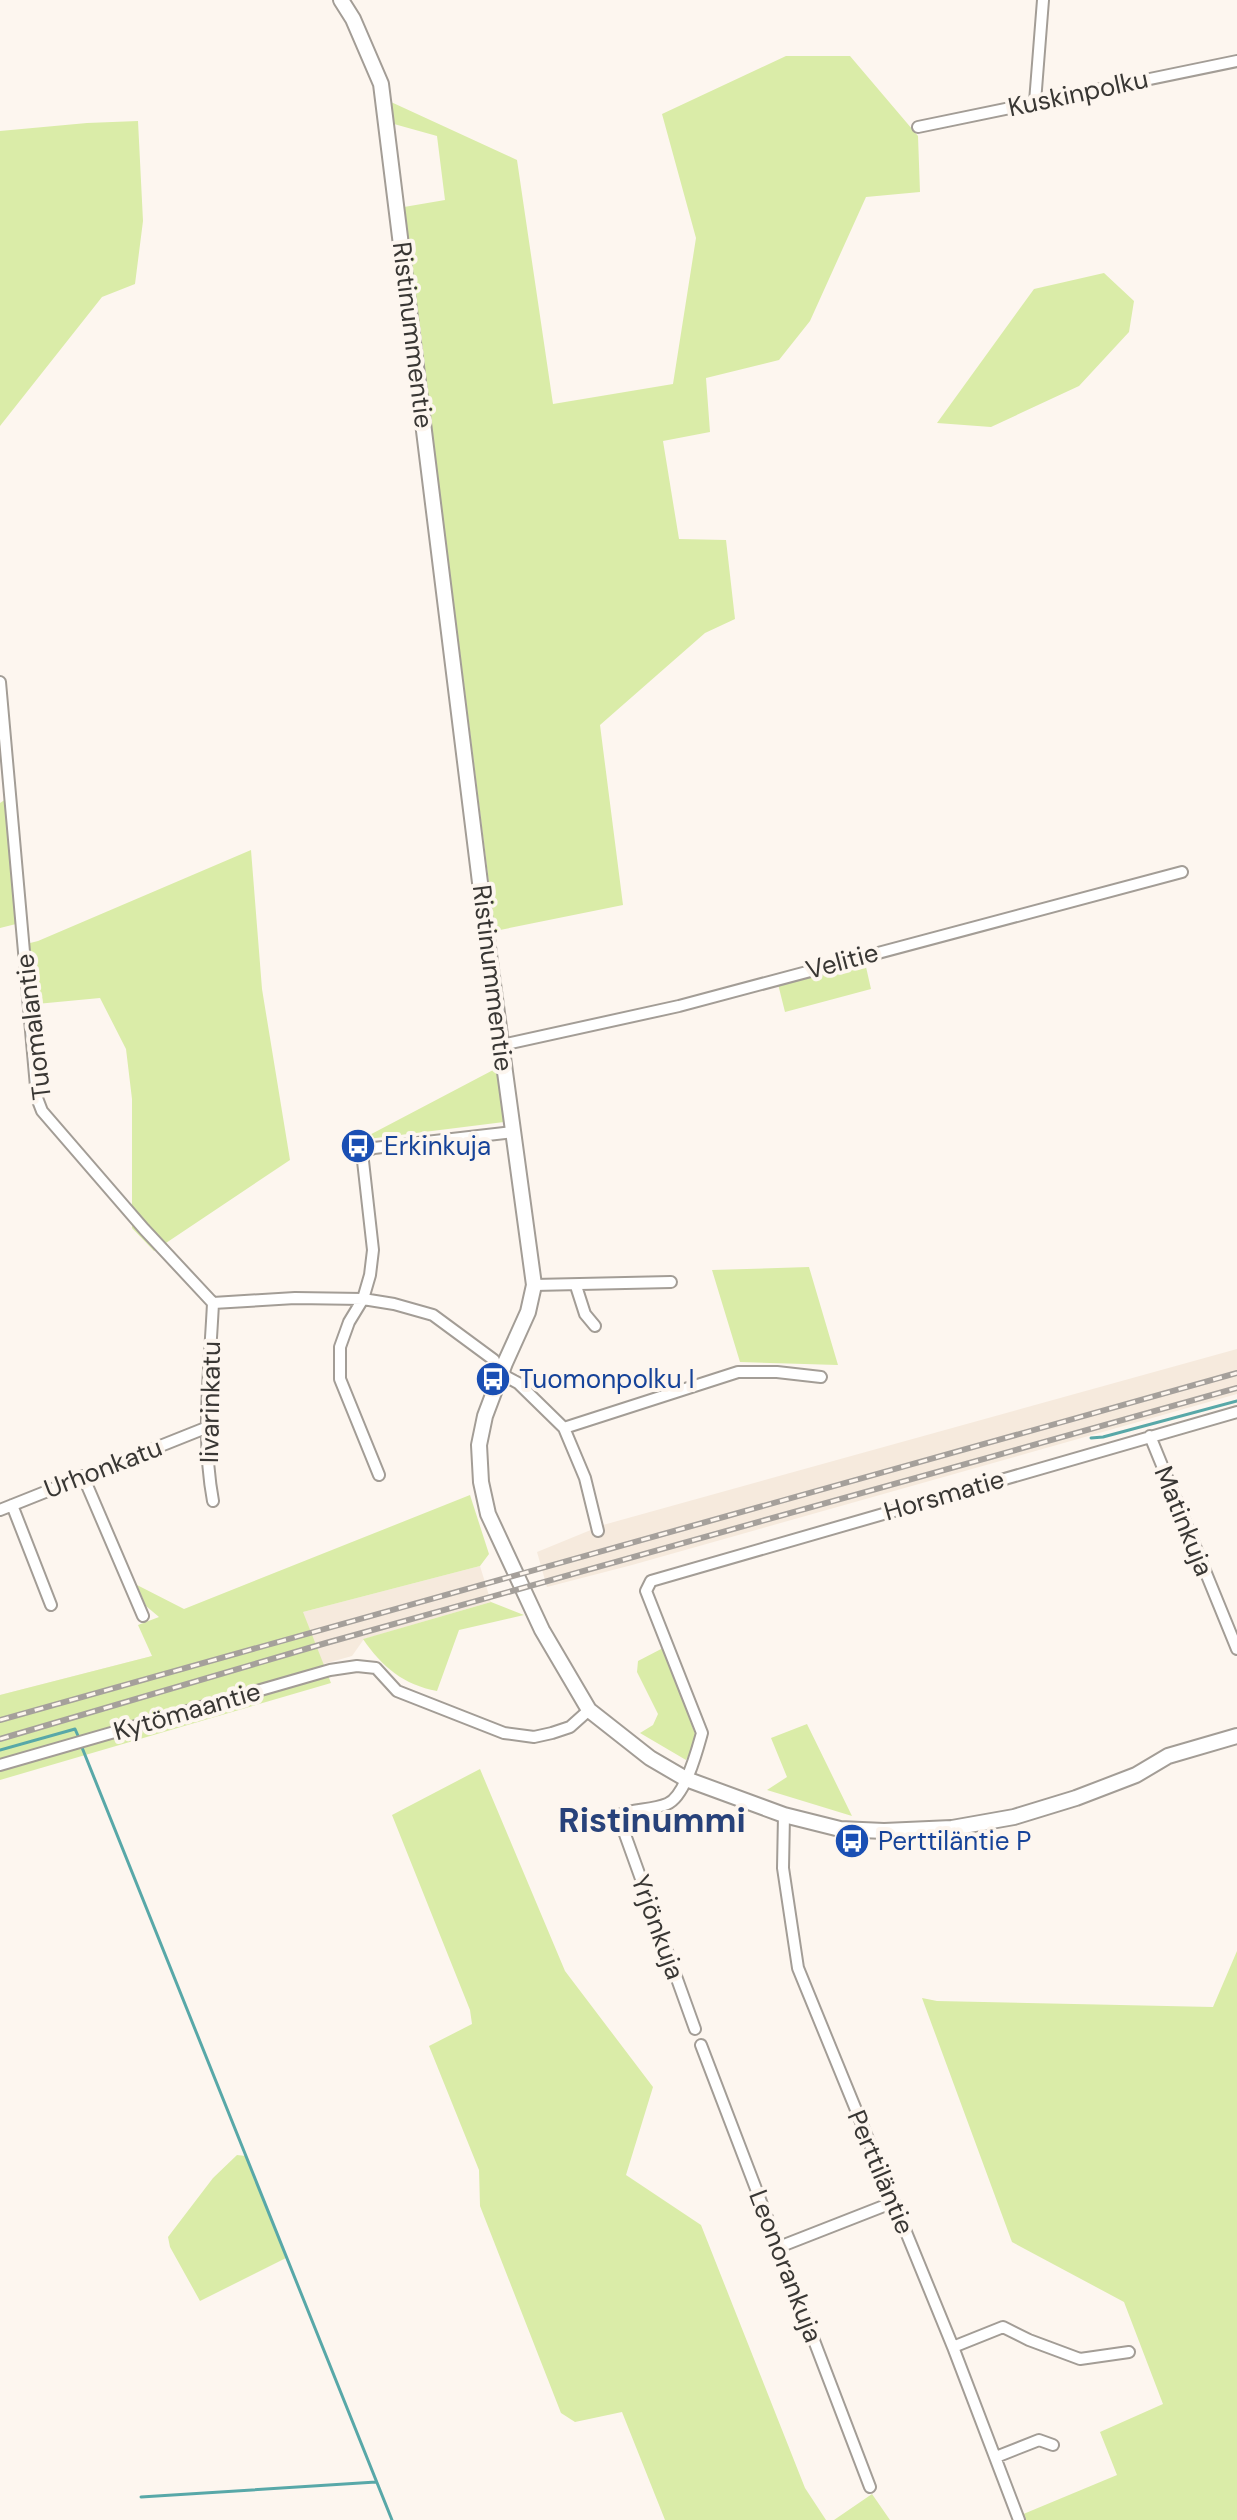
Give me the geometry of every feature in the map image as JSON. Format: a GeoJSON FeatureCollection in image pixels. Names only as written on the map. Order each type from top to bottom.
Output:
{"type":"FeatureCollection","features":[{"type":"Feature","properties":{"kind":"street","name":"Ristinummentie"},"geometry":{"type":"LineString","coordinates":[[341,0],[353,19],[381,84],[534,1285],[528,1312],[485,1416],[479,1445],[481,1482],[488,1514],[542,1630],[589,1710],[650,1758],[686,1779],[784,1815],[840,1829],[952,1828],[999,1820],[1076,1798],[1136,1775],[1168,1756],[1237,1736]]}},
{"type":"Feature","properties":{"kind":"street"},"geometry":{"type":"LineString","coordinates":[[1035,102],[1043,0]]}},
{"type":"Feature","properties":{"kind":"street","name":"Kuskinpolku"},"geometry":{"type":"LineString","coordinates":[[918,127],[1237,61]]}},
{"type":"Feature","properties":{"kind":"street","name":"Tuomalantie"},"geometry":{"type":"LineString","coordinates":[[0,682],[37,1098],[42,1111],[213,1303]]}},
{"type":"Feature","properties":{"kind":"street","name":"Velitie"},"geometry":{"type":"LineString","coordinates":[[502,1045],[679,1006],[1182,872]]}},
{"type":"Feature","properties":{"kind":"street"},"geometry":{"type":"LineString","coordinates":[[379,1475],[340,1379],[340,1347],[349,1322],[363,1299],[373,1250],[362,1152],[513,1132]]}},
{"type":"Feature","properties":{"kind":"street"},"geometry":{"type":"LineString","coordinates":[[534,1285],[671,1282]]}},
{"type":"Feature","properties":{"kind":"street"},"geometry":{"type":"LineString","coordinates":[[576,1286],[585,1314],[595,1326]]}},
{"type":"Feature","properties":{"kind":"street"},"geometry":{"type":"LineString","coordinates":[[213,1303],[295,1298],[363,1299],[433,1315],[494,1360]]}},
{"type":"Feature","properties":{"kind":"street","name":"Iivarinkatu"},"geometry":{"type":"LineString","coordinates":[[213,1303],[208,1427],[209,1479],[213,1501]]}},
{"type":"Feature","properties":{"kind":"street"},"geometry":{"type":"LineString","coordinates":[[564,1428],[738,1372],[821,1377]]}},
{"type":"Feature","properties":{"kind":"street"},"geometry":{"type":"LineString","coordinates":[[501,1374],[518,1383],[564,1428],[585,1478],[598,1531]]}},
{"type":"Feature","properties":{"kind":"street","name":"Horsmatie"},"geometry":{"type":"LineString","coordinates":[[686,1779],[702,1733],[646,1591],[651,1581],[1237,1412]]}},
{"type":"Feature","properties":{"kind":"street","name":"Urhonkatu"},"geometry":{"type":"LineString","coordinates":[[0,1510],[208,1427]]}},
{"type":"Feature","properties":{"kind":"street","name":"Matinkuja"},"geometry":{"type":"LineString","coordinates":[[1150,1436],[1237,1649]]}},
{"type":"Feature","properties":{"kind":"street"},"geometry":{"type":"LineString","coordinates":[[83,1476],[143,1616]]}},
{"type":"Feature","properties":{"kind":"street"},"geometry":{"type":"LineString","coordinates":[[12,1505],[51,1605]]}},
{"type":"Feature","properties":{"kind":"street","name":"Kytömaantie"},"geometry":{"type":"LineString","coordinates":[[0,1765],[330,1670],[357,1666],[376,1668],[397,1691],[504,1733],[534,1737],[552,1733],[570,1727],[589,1710]]}},
{"type":"Feature","properties":{"kind":"street","name":"Yrjönkuja"},"geometry":{"type":"LineString","coordinates":[[686,1779],[679,1795],[671,1803],[618,1815],[695,2029]]}},
{"type":"Feature","properties":{"kind":"street","name":"Perttiläntie"},"geometry":{"type":"LineString","coordinates":[[784,1815],[783,1868],[798,1968],[953,2347],[1019,2520]]}},
{"type":"Feature","properties":{"kind":"street","name":"Leonorankuja"},"geometry":{"type":"LineString","coordinates":[[701,2045],[870,2487]]}},
{"type":"Feature","properties":{"kind":"street"},"geometry":{"type":"LineString","coordinates":[[779,2247],[894,2202]]}},
{"type":"Feature","properties":{"kind":"street"},"geometry":{"type":"LineString","coordinates":[[953,2347],[1003,2327],[1080,2359],[1129,2352]]}},
{"type":"Feature","properties":{"kind":"street"},"geometry":{"type":"LineString","coordinates":[[996,2457],[1039,2440],[1053,2445]]}},
{"type":"Feature","properties":{"kind":"shaded area"},"geometry":{"type":"Polygon","coordinates":[[[1237,1349],[1237,1394],[547,1587],[537,1552],[603,1525],[1237,1349]]]}},
{"type":"Feature","properties":{"kind":"shaded area"},"geometry":{"type":"Polygon","coordinates":[[[480,1566],[491,1602],[364,1639],[352,1656],[0,1755],[0,1695],[480,1566]]]}},
{"type":"Feature","properties":{"kind":"green space"},"geometry":{"type":"Polygon","coordinates":[[[786,56],[850,56],[918,136],[920,192],[866,197],[810,321],[779,360],[706,378],[710,432],[663,441],[679,539],[726,540],[735,619],[705,633],[600,725],[623,905],[495,931],[404,207],[445,200],[437,136],[394,124],[391,102],[517,160],[553,404],[673,384],[696,238],[662,114],[786,56]]]}},
{"type":"Feature","properties":{"kind":"green space"},"geometry":{"type":"Polygon","coordinates":[[[138,121],[143,221],[135,284],[102,297],[0,426],[0,131],[138,121]]]}},
{"type":"Feature","properties":{"kind":"green space"},"geometry":{"type":"Polygon","coordinates":[[[1104,273],[1134,301],[1129,332],[1079,386],[991,427],[937,423],[1034,289],[1104,273]]]}},
{"type":"Feature","properties":{"kind":"green space"},"geometry":{"type":"Polygon","coordinates":[[[9,797],[20,923],[0,928],[0,803],[9,797]]]}},
{"type":"Feature","properties":{"kind":"green space"},"geometry":{"type":"Polygon","coordinates":[[[251,850],[262,989],[290,1160],[154,1251],[132,1228],[132,1099],[126,1049],[100,998],[26,1005],[22,945],[38,941],[251,850]]]}},
{"type":"Feature","properties":{"kind":"green space"},"geometry":{"type":"Polygon","coordinates":[[[864,958],[871,989],[785,1012],[777,980],[864,958]]]}},
{"type":"Feature","properties":{"kind":"green space"},"geometry":{"type":"Polygon","coordinates":[[[497,1068],[504,1122],[360,1140],[497,1068]]]}},
{"type":"Feature","properties":{"kind":"green space"},"geometry":{"type":"Polygon","coordinates":[[[809,1267],[838,1365],[740,1362],[712,1270],[809,1267]]]}},
{"type":"Feature","properties":{"kind":"green space"},"geometry":{"type":"Polygon","coordinates":[[[470,1495],[489,1554],[480,1566],[303,1612],[331,1683],[0,1780],[0,1695],[152,1656],[138,1625],[159,1617],[146,1606],[137,1585],[184,1609],[470,1495]]]}},
{"type":"Feature","properties":{"kind":"green space"},"geometry":{"type":"Polygon","coordinates":[[[491,1602],[524,1615],[459,1630],[437,1691],[414,1684],[395,1673],[363,1639],[491,1602]]]}},
{"type":"Feature","properties":{"kind":"green space"},"geometry":{"type":"Polygon","coordinates":[[[663,1648],[697,1739],[686,1760],[640,1733],[653,1725],[658,1714],[637,1672],[638,1661],[663,1648]]]}},
{"type":"Feature","properties":{"kind":"green space"},"geometry":{"type":"Polygon","coordinates":[[[807,1724],[852,1816],[767,1790],[787,1777],[771,1738],[807,1724]]]}},
{"type":"Feature","properties":{"kind":"green space"},"geometry":{"type":"Polygon","coordinates":[[[480,1769],[565,1971],[653,2087],[626,2175],[701,2225],[805,2488],[826,2520],[665,2520],[622,2412],[575,2422],[561,2413],[480,2206],[479,2170],[429,2046],[472,2024],[470,2010],[392,1815],[480,1769]]]}},
{"type":"Feature","properties":{"kind":"green space"},"geometry":{"type":"Polygon","coordinates":[[[1237,1951],[1237,2520],[1023,2520],[1021,2515],[1117,2475],[1100,2432],[1163,2404],[1124,2302],[1012,2242],[922,1998],[937,2001],[1213,2007],[1237,1951]]]}},
{"type":"Feature","properties":{"kind":"green space"},"geometry":{"type":"Polygon","coordinates":[[[237,2155],[246,2156],[286,2258],[200,2301],[170,2247],[168,2237],[213,2178],[237,2155]]]}},
{"type":"Feature","properties":{"kind":"green space"},"geometry":{"type":"Polygon","coordinates":[[[872,2494],[890,2520],[834,2520],[872,2494]]]}},
{"type":"Feature","properties":{"kind":"waterway"},"geometry":{"type":"LineString","coordinates":[[1091,1438],[1237,1401]]}},
{"type":"Feature","properties":{"kind":"waterway"},"geometry":{"type":"LineString","coordinates":[[0,1750],[75,1729],[79,1738]]}},
{"type":"Feature","properties":{"kind":"waterway"},"geometry":{"type":"LineString","coordinates":[[81,1745],[392,2520]]}},
{"type":"Feature","properties":{"kind":"waterway"},"geometry":{"type":"LineString","coordinates":[[141,2497],[376,2482]]}},
{"type":"Feature","properties":{"kind":"railway"},"geometry":{"type":"LineString","coordinates":[[0,1720],[1237,1373]]}},
{"type":"Feature","properties":{"kind":"railway"},"geometry":{"type":"LineString","coordinates":[[0,1739],[326,1643],[1237,1388]]}},
{"type":"Feature","properties":{"kind":"place","name":"Erkinkuja"},"geometry":{"type":"Point","coordinates":[358,1146]}},
{"type":"Feature","properties":{"kind":"place","name":"Tuomonpolku I"},"geometry":{"type":"Point","coordinates":[493,1379]}},
{"type":"Feature","properties":{"kind":"place","name":"Perttiläntie P"},"geometry":{"type":"Point","coordinates":[852,1841]}},
{"type":"Feature","properties":{"kind":"district","name":"Ristinummi"},"geometry":{"type":"Point","coordinates":[652,1820]}}]}
